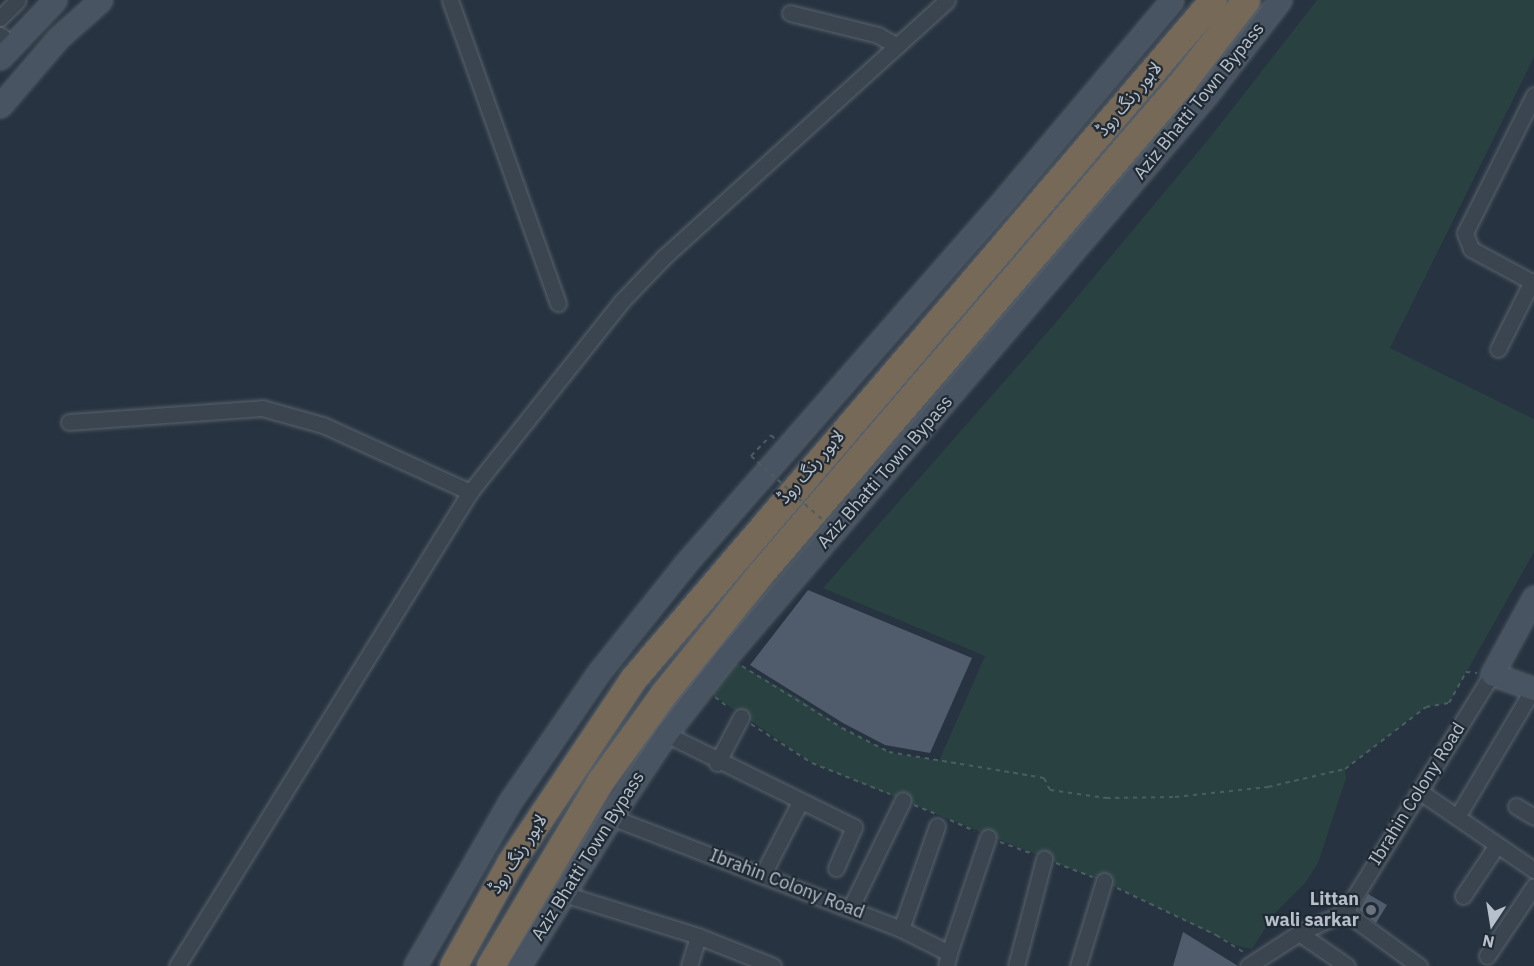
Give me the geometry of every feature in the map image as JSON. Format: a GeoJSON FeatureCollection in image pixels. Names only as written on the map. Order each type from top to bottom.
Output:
{"type":"FeatureCollection","features":[{"type":"Feature","properties":{"kind":"highway","name":"لاہور رنگ روڈ"},"geometry":{"type":"LineString","coordinates":[[453,966],[510,863],[633,680],[1213,0]]}},
{"type":"Feature","properties":{"kind":"highway","name":"لاہور رنگ روڈ"},"geometry":{"type":"LineString","coordinates":[[490,966],[601,780],[664,693],[760,574],[1184,80],[1246,0]]}},
{"type":"Feature","properties":{"kind":"street"},"geometry":{"type":"LineString","coordinates":[[0,18],[18,0]]}},
{"type":"Feature","properties":{"kind":"street"},"geometry":{"type":"LineString","coordinates":[[4,46],[55,0]]}},
{"type":"Feature","properties":{"kind":"street"},"geometry":{"type":"LineString","coordinates":[[0,106],[58,38],[101,0]]}},
{"type":"Feature","properties":{"kind":"street"},"geometry":{"type":"LineString","coordinates":[[450,0],[558,303]]}},
{"type":"Feature","properties":{"kind":"street"},"geometry":{"type":"LineString","coordinates":[[177,966],[470,492],[621,302],[649,272],[947,0]]}},
{"type":"Feature","properties":{"kind":"street"},"geometry":{"type":"LineString","coordinates":[[416,966],[509,803],[599,672],[686,563],[1008,196],[1172,0]]}},
{"type":"Feature","properties":{"kind":"street","name":"Aziz Bhatti Town Bypass"},"geometry":{"type":"LineString","coordinates":[[519,966],[561,893],[610,817],[666,734],[726,657],[1201,102],[1280,0]]}},
{"type":"Feature","properties":{"kind":"street"},"geometry":{"type":"LineString","coordinates":[[790,13],[878,35],[897,46]]}},
{"type":"Feature","properties":{"kind":"street"},"geometry":{"type":"LineString","coordinates":[[1498,349],[1533,282],[1472,249],[1465,233],[1534,95]]}},
{"type":"Feature","properties":{"kind":"street"},"geometry":{"type":"LineString","coordinates":[[69,422],[262,408],[323,425],[470,492]]}},
{"type":"Feature","properties":{"kind":"street"},"geometry":{"type":"LineString","coordinates":[[1457,817],[1534,689],[1492,674],[1534,597]]}},
{"type":"Feature","properties":{"kind":"street","name":"Ibrahin Colony Road"},"geometry":{"type":"LineString","coordinates":[[1345,912],[1492,674]]}},
{"type":"Feature","properties":{"kind":"street"},"geometry":{"type":"LineString","coordinates":[[717,763],[741,717]]}},
{"type":"Feature","properties":{"kind":"street"},"geometry":{"type":"LineString","coordinates":[[666,734],[717,763],[854,827],[836,868]]}},
{"type":"Feature","properties":{"kind":"street"},"geometry":{"type":"LineString","coordinates":[[1419,790],[1534,870]]}},
{"type":"Feature","properties":{"kind":"street"},"geometry":{"type":"LineString","coordinates":[[850,909],[903,800]]}},
{"type":"Feature","properties":{"kind":"street"},"geometry":{"type":"LineString","coordinates":[[763,874],[800,802]]}},
{"type":"Feature","properties":{"kind":"street"},"geometry":{"type":"LineString","coordinates":[[1516,806],[1534,817]]}},
{"type":"Feature","properties":{"kind":"street","name":"Ibrahin Colony Road"},"geometry":{"type":"LineString","coordinates":[[610,817],[901,929],[948,959]]}},
{"type":"Feature","properties":{"kind":"street"},"geometry":{"type":"LineString","coordinates":[[901,929],[937,826]]}},
{"type":"Feature","properties":{"kind":"street"},"geometry":{"type":"LineString","coordinates":[[948,959],[988,837]]}},
{"type":"Feature","properties":{"kind":"street"},"geometry":{"type":"LineString","coordinates":[[1463,896],[1497,845]]}},
{"type":"Feature","properties":{"kind":"street"},"geometry":{"type":"LineString","coordinates":[[1017,966],[1044,859]]}},
{"type":"Feature","properties":{"kind":"street"},"geometry":{"type":"LineString","coordinates":[[1078,966],[1104,881]]}},
{"type":"Feature","properties":{"kind":"street"},"geometry":{"type":"LineString","coordinates":[[1487,956],[1534,886]]}},
{"type":"Feature","properties":{"kind":"street"},"geometry":{"type":"LineString","coordinates":[[561,893],[698,936],[773,966]]}},
{"type":"Feature","properties":{"kind":"street"},"geometry":{"type":"LineString","coordinates":[[1248,966],[1299,933],[1345,912],[1419,966]]}},
{"type":"Feature","properties":{"kind":"street"},"geometry":{"type":"LineString","coordinates":[[1299,933],[1347,966]]}},
{"type":"Feature","properties":{"kind":"street"},"geometry":{"type":"LineString","coordinates":[[689,966],[698,936]]}},
{"type":"Feature","properties":{"kind":"path"},"geometry":{"type":"LineString","coordinates":[[771,435],[752,456],[842,537]]}},
{"type":"Feature","properties":{"kind":"path"},"geometry":{"type":"LineString","coordinates":[[726,657],[803,701],[842,728],[889,752],[1044,778],[1050,790],[1107,798],[1175,797],[1268,787],[1345,769],[1426,707],[1449,703],[1466,672],[1492,674]]}},
{"type":"Feature","properties":{"kind":"green space"},"geometry":{"type":"Polygon","coordinates":[[[1317,0],[1534,0],[1534,57],[1390,348],[1534,419],[1534,552],[1449,703],[1426,707],[1345,769],[1346,778],[1318,863],[1305,883],[1275,913],[1252,949],[1235,945],[1118,888],[812,763],[703,688],[726,657],[803,701],[842,728],[889,752],[939,761],[985,656],[823,588],[1052,327],[1212,135],[1317,0]]]}},
{"type":"Feature","properties":{"kind":"building"},"geometry":{"type":"Polygon","coordinates":[[[808,590],[972,658],[930,753],[885,745],[843,723],[750,665],[808,590]]]}},
{"type":"Feature","properties":{"kind":"building","name":"Littan wali sarkar"},"geometry":{"type":"Polygon","coordinates":[[[1368,894],[1387,905],[1376,923],[1359,910],[1368,894]]]}},
{"type":"Feature","properties":{"kind":"building"},"geometry":{"type":"Polygon","coordinates":[[[1183,932],[1238,966],[1173,966],[1183,932]]]}},
{"type":"Feature","properties":{"kind":"place","name":"Littan wali sarkar"},"geometry":{"type":"Point","coordinates":[1371,910]}}]}
